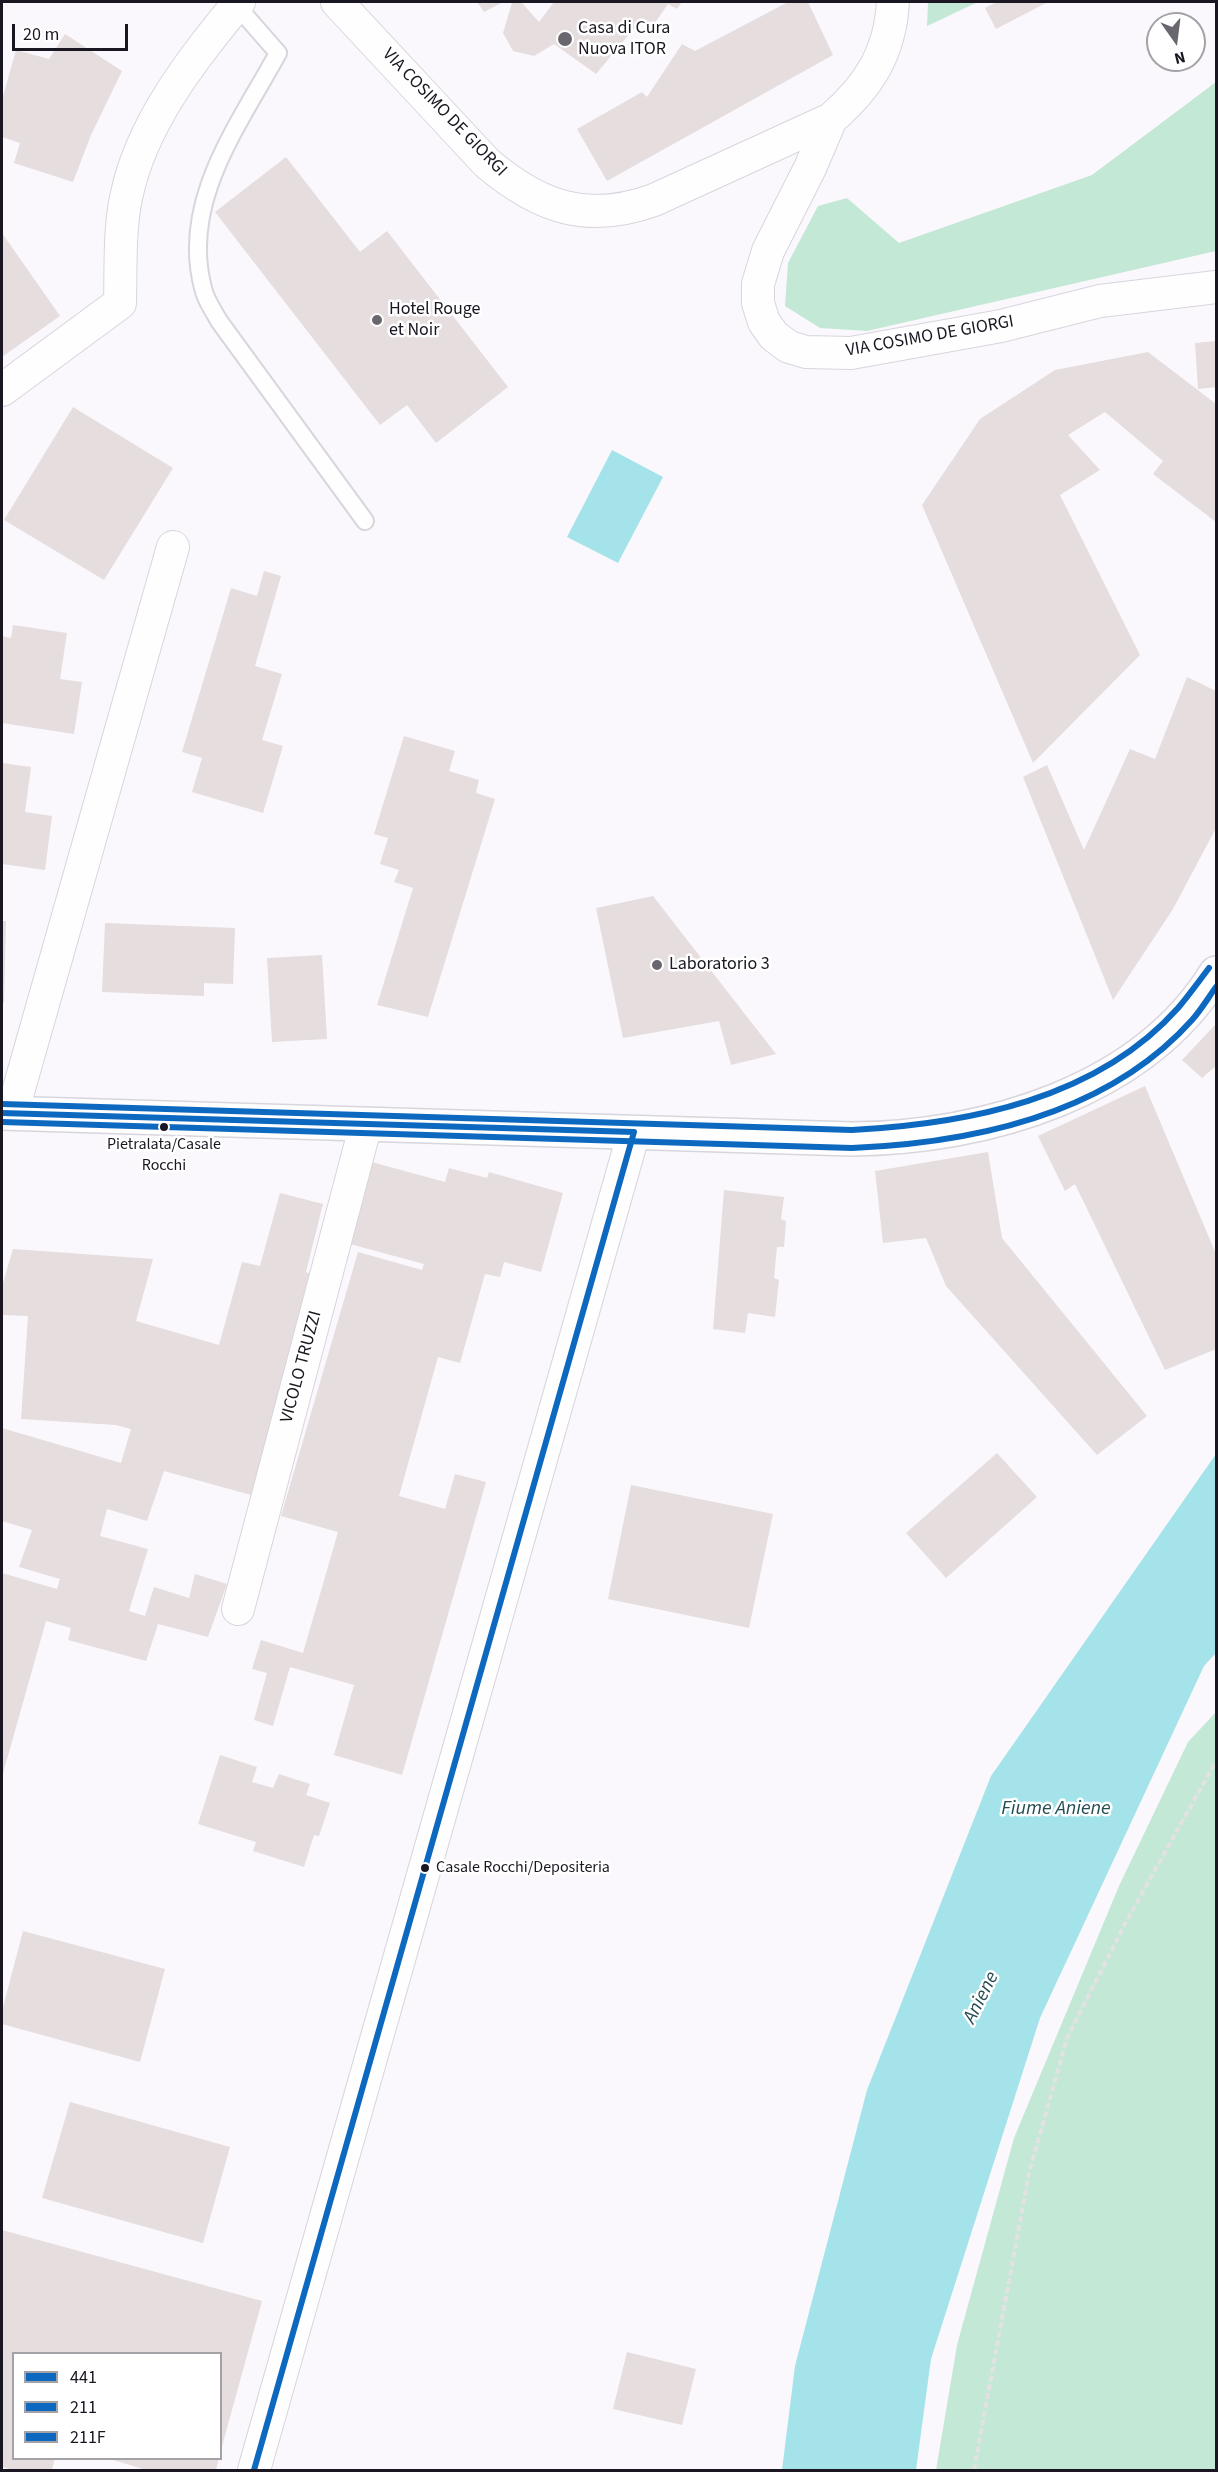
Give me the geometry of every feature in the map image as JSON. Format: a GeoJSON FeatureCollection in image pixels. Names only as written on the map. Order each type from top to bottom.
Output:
{"type":"FeatureCollection","features":[{"type":"Feature","properties":{"kind":"street","name":"VIA COSIMO DE GIORGI"},"geometry":{"type":"LineString","coordinates":[[337,2],[487,163],[505,178],[540,198],[583,212],[604,213],[631,209],[654,200],[831,119],[853,100],[880,60],[891,25],[893,2]]}},
{"type":"Feature","properties":{"kind":"street"},"geometry":{"type":"LineString","coordinates":[[2,390],[120,303],[124,211],[138,158],[148,134],[175,87],[237,3]]}},
{"type":"Feature","properties":{"kind":"street","name":"VIA COSIMO DE GIORGI"},"geometry":{"type":"LineString","coordinates":[[831,119],[810,168],[768,251],[758,284],[758,303],[764,322],[774,336],[789,347],[806,352],[851,353],[1001,326],[1100,301],[1216,287]]}},
{"type":"Feature","properties":{"kind":"street"},"geometry":{"type":"LineString","coordinates":[[173,547],[7,1113],[852,1139],[898,1138],[949,1132],[994,1122],[1062,1097],[1126,1064],[1179,1022],[1198,1001],[1216,974]]}},
{"type":"Feature","properties":{"kind":"street","name":"VICOLO TRUZZI"},"geometry":{"type":"LineString","coordinates":[[238,1609],[366,1124]]}},
{"type":"Feature","properties":{"kind":"street"},"geometry":{"type":"LineString","coordinates":[[254,2470],[634,1132]]}},
{"type":"Feature","properties":{"kind":"lane"},"geometry":{"type":"LineString","coordinates":[[237,3],[278,52],[213,171],[202,206],[199,230],[197,261],[203,290],[219,321],[365,521]]}},
{"type":"Feature","properties":{"kind":"path"},"geometry":{"type":"LineString","coordinates":[[974,2470],[1029,2173],[1067,2038],[1126,1922],[1216,1761]]}},
{"type":"Feature","properties":{"kind":"green space"},"geometry":{"type":"Polygon","coordinates":[[[928,2],[978,2],[927,26],[928,2]]]}},
{"type":"Feature","properties":{"kind":"green space"},"geometry":{"type":"Polygon","coordinates":[[[1216,82],[1216,251],[867,331],[820,328],[785,306],[788,263],[818,206],[847,198],[899,243],[1092,175],[1216,82]]]}},
{"type":"Feature","properties":{"kind":"green space"},"geometry":{"type":"Polygon","coordinates":[[[1216,1712],[1216,2470],[936,2470],[957,2345],[1014,2138],[1119,1886],[1188,1742],[1216,1712]]]}},
{"type":"Feature","properties":{"kind":"water"},"geometry":{"type":"Polygon","coordinates":[[[612,450],[663,477],[618,563],[567,537],[612,450]]]}},
{"type":"Feature","properties":{"kind":"water","name":"Fiume Aniene"},"geometry":{"type":"Polygon","coordinates":[[[1216,1454],[1216,1653],[1204,1666],[1040,2018],[931,2359],[916,2470],[782,2470],[795,2366],[867,2090],[991,1776],[1216,1454]]]}},
{"type":"Feature","properties":{"kind":"building"},"geometry":{"type":"Polygon","coordinates":[[[477,2],[503,2],[484,12],[477,2]]]}},
{"type":"Feature","properties":{"kind":"building","name":"Casa di Cura Nuova ITOR"},"geometry":{"type":"Polygon","coordinates":[[[554,2],[682,2],[677,9],[668,4],[652,27],[641,20],[596,74],[554,44],[534,56],[513,51],[503,33],[512,3],[522,3],[539,22],[554,2]]]}},
{"type":"Feature","properties":{"kind":"building"},"geometry":{"type":"Polygon","coordinates":[[[788,2],[808,2],[833,55],[607,181],[577,129],[642,92],[647,97],[682,44],[695,51],[788,2]]]}},
{"type":"Feature","properties":{"kind":"building"},"geometry":{"type":"Polygon","coordinates":[[[997,2],[1048,2],[996,29],[985,8],[997,2]]]}},
{"type":"Feature","properties":{"kind":"building"},"geometry":{"type":"Polygon","coordinates":[[[65,34],[122,71],[91,135],[73,182],[14,163],[20,143],[2,137],[2,100],[16,50],[49,59],[65,34]]]}},
{"type":"Feature","properties":{"kind":"building","name":"Hotel Rouge et Noir"},"geometry":{"type":"Polygon","coordinates":[[[286,157],[360,252],[387,231],[508,387],[436,443],[407,405],[380,425],[215,212],[286,157]]]}},
{"type":"Feature","properties":{"kind":"building"},"geometry":{"type":"Polygon","coordinates":[[[2,233],[60,316],[2,357],[2,233]]]}},
{"type":"Feature","properties":{"kind":"building"},"geometry":{"type":"Polygon","coordinates":[[[1216,341],[1216,387],[1198,389],[1195,343],[1216,341]]]}},
{"type":"Feature","properties":{"kind":"building"},"geometry":{"type":"Polygon","coordinates":[[[1148,352],[1216,404],[1216,522],[1153,474],[1163,461],[1105,412],[1068,435],[1100,470],[1060,495],[1140,655],[1033,763],[922,505],[980,419],[1055,370],[1148,352]]]}},
{"type":"Feature","properties":{"kind":"building"},"geometry":{"type":"Polygon","coordinates":[[[73,407],[173,468],[104,580],[4,520],[73,407]]]}},
{"type":"Feature","properties":{"kind":"building"},"geometry":{"type":"Polygon","coordinates":[[[264,571],[281,576],[255,666],[282,674],[262,740],[283,746],[263,813],[192,792],[202,758],[182,752],[231,588],[257,596],[264,571]]]}},
{"type":"Feature","properties":{"kind":"building"},"geometry":{"type":"Polygon","coordinates":[[[13,625],[67,633],[60,679],[82,682],[74,734],[2,723],[2,636],[11,638],[13,625]]]}},
{"type":"Feature","properties":{"kind":"building"},"geometry":{"type":"Polygon","coordinates":[[[1187,677],[1216,691],[1216,828],[1173,909],[1113,1000],[1023,777],[1047,765],[1084,850],[1130,749],[1155,759],[1187,677]]]}},
{"type":"Feature","properties":{"kind":"building"},"geometry":{"type":"Polygon","coordinates":[[[404,736],[455,751],[449,771],[479,780],[476,793],[495,799],[428,1017],[377,1005],[413,888],[394,882],[399,870],[380,864],[388,838],[374,834],[404,736]]]}},
{"type":"Feature","properties":{"kind":"building"},"geometry":{"type":"Polygon","coordinates":[[[2,763],[31,767],[25,812],[52,816],[45,870],[2,864],[2,763]]]}},
{"type":"Feature","properties":{"kind":"building","name":"Laboratorio 3"},"geometry":{"type":"Polygon","coordinates":[[[653,896],[776,1054],[731,1065],[719,1021],[623,1038],[596,908],[653,896]]]}},
{"type":"Feature","properties":{"kind":"building"},"geometry":{"type":"Polygon","coordinates":[[[2,921],[6,921],[4,1003],[2,1003],[2,921]]]}},
{"type":"Feature","properties":{"kind":"building"},"geometry":{"type":"Polygon","coordinates":[[[105,923],[235,928],[233,984],[204,983],[204,996],[102,992],[105,923]]]}},
{"type":"Feature","properties":{"kind":"building"},"geometry":{"type":"Polygon","coordinates":[[[322,955],[327,1039],[272,1042],[267,958],[322,955]]]}},
{"type":"Feature","properties":{"kind":"building"},"geometry":{"type":"Polygon","coordinates":[[[1216,1024],[1216,1066],[1202,1078],[1182,1060],[1216,1024]]]}},
{"type":"Feature","properties":{"kind":"building"},"geometry":{"type":"Polygon","coordinates":[[[1145,1086],[1216,1254],[1216,1349],[1165,1370],[1075,1184],[1065,1191],[1038,1136],[1145,1086]]]}},
{"type":"Feature","properties":{"kind":"building"},"geometry":{"type":"Polygon","coordinates":[[[988,1152],[1002,1238],[1147,1416],[1097,1455],[946,1286],[926,1238],[883,1243],[875,1171],[988,1152]]]}},
{"type":"Feature","properties":{"kind":"building"},"geometry":{"type":"Polygon","coordinates":[[[368,1161],[445,1182],[449,1168],[487,1178],[489,1172],[563,1193],[541,1272],[504,1262],[500,1277],[485,1274],[460,1363],[438,1357],[399,1496],[445,1509],[455,1474],[486,1482],[402,1775],[334,1755],[354,1685],[290,1667],[273,1726],[254,1720],[267,1673],[252,1669],[261,1640],[303,1653],[338,1532],[281,1516],[358,1252],[422,1270],[424,1264],[346,1243],[368,1161]]]}},
{"type":"Feature","properties":{"kind":"building"},"geometry":{"type":"Polygon","coordinates":[[[724,1190],[784,1197],[781,1219],[786,1221],[784,1247],[777,1247],[774,1278],[779,1280],[775,1317],[748,1313],[745,1333],[713,1329],[724,1190]]]}},
{"type":"Feature","properties":{"kind":"building"},"geometry":{"type":"Polygon","coordinates":[[[280,1193],[323,1204],[306,1272],[313,1275],[251,1495],[164,1471],[147,1521],[107,1509],[100,1536],[148,1549],[129,1611],[145,1616],[154,1587],[189,1598],[195,1574],[227,1584],[208,1637],[158,1624],[146,1661],[68,1640],[71,1628],[46,1621],[2,1777],[2,1573],[57,1589],[60,1579],[19,1567],[32,1530],[2,1521],[2,1428],[121,1463],[131,1429],[116,1425],[21,1419],[28,1316],[2,1315],[2,1286],[13,1249],[153,1259],[136,1321],[219,1345],[242,1262],[260,1266],[280,1193]]]}},
{"type":"Feature","properties":{"kind":"building"},"geometry":{"type":"Polygon","coordinates":[[[997,1453],[1037,1497],[946,1578],[906,1533],[997,1453]]]}},
{"type":"Feature","properties":{"kind":"building"},"geometry":{"type":"Polygon","coordinates":[[[631,1485],[773,1514],[749,1628],[608,1599],[631,1485]]]}},
{"type":"Feature","properties":{"kind":"building"},"geometry":{"type":"Polygon","coordinates":[[[220,1755],[257,1767],[252,1782],[273,1788],[279,1774],[310,1784],[306,1795],[330,1803],[319,1836],[314,1835],[304,1867],[253,1851],[256,1842],[198,1824],[220,1755]]]}},
{"type":"Feature","properties":{"kind":"building"},"geometry":{"type":"Polygon","coordinates":[[[23,1931],[165,1969],[140,2062],[2,2024],[2,2011],[23,1931]]]}},
{"type":"Feature","properties":{"kind":"building"},"geometry":{"type":"Polygon","coordinates":[[[70,2102],[230,2147],[203,2243],[42,2198],[70,2102]]]}},
{"type":"Feature","properties":{"kind":"building"},"geometry":{"type":"Polygon","coordinates":[[[2,2230],[262,2301],[222,2446],[222,2352],[12,2352],[12,2460],[54,2460],[52,2470],[13,2470],[2,2467],[2,2230]]]}},
{"type":"Feature","properties":{"kind":"building"},"geometry":{"type":"Polygon","coordinates":[[[627,2352],[696,2369],[682,2425],[613,2409],[627,2352]]]}},
{"type":"Feature","properties":{"kind":"building"},"geometry":{"type":"Polygon","coordinates":[[[113,2460],[218,2460],[216,2470],[146,2470],[113,2460]]]}},
{"type":"Feature","properties":{"kind":"transit line","name":"211F"},"geometry":{"type":"LineString","coordinates":[[2,1104],[852,1130],[896,1127],[985,1113],[1028,1101],[1070,1085],[1109,1065],[1145,1039],[1178,1008],[1209,968]]}},
{"type":"Feature","properties":{"kind":"transit line","name":"211"},"geometry":{"type":"LineString","coordinates":[[2,1122],[852,1148],[898,1145],[990,1130],[1035,1118],[1079,1101],[1120,1079],[1158,1053],[1192,1020],[1216,987]]}},
{"type":"Feature","properties":{"kind":"transit line","name":"441"},"geometry":{"type":"LineString","coordinates":[[2,1113],[634,1132]]}},
{"type":"Feature","properties":{"kind":"transit line","name":"441"},"geometry":{"type":"LineString","coordinates":[[254,2470],[634,1132]]}},
{"type":"Feature","properties":{"kind":"place","name":"Casa di Cura Nuova ITOR"},"geometry":{"type":"Point","coordinates":[565,39]}},
{"type":"Feature","properties":{"kind":"place","name":"Hotel Rouge et Noir"},"geometry":{"type":"Point","coordinates":[377,320]}},
{"type":"Feature","properties":{"kind":"place","name":"Laboratorio 3"},"geometry":{"type":"Point","coordinates":[657,965]}},
{"type":"Feature","properties":{"kind":"place","name":"Pietralata/Casale Rocchi"},"geometry":{"type":"Point","coordinates":[164,1127]}},
{"type":"Feature","properties":{"kind":"place","name":"Casale Rocchi/Depositeria"},"geometry":{"type":"Point","coordinates":[425,1868]}},
{"type":"Feature","properties":{"kind":"water label","name":"Aniene"},"geometry":{"type":"Point","coordinates":[982,1998]}}]}
